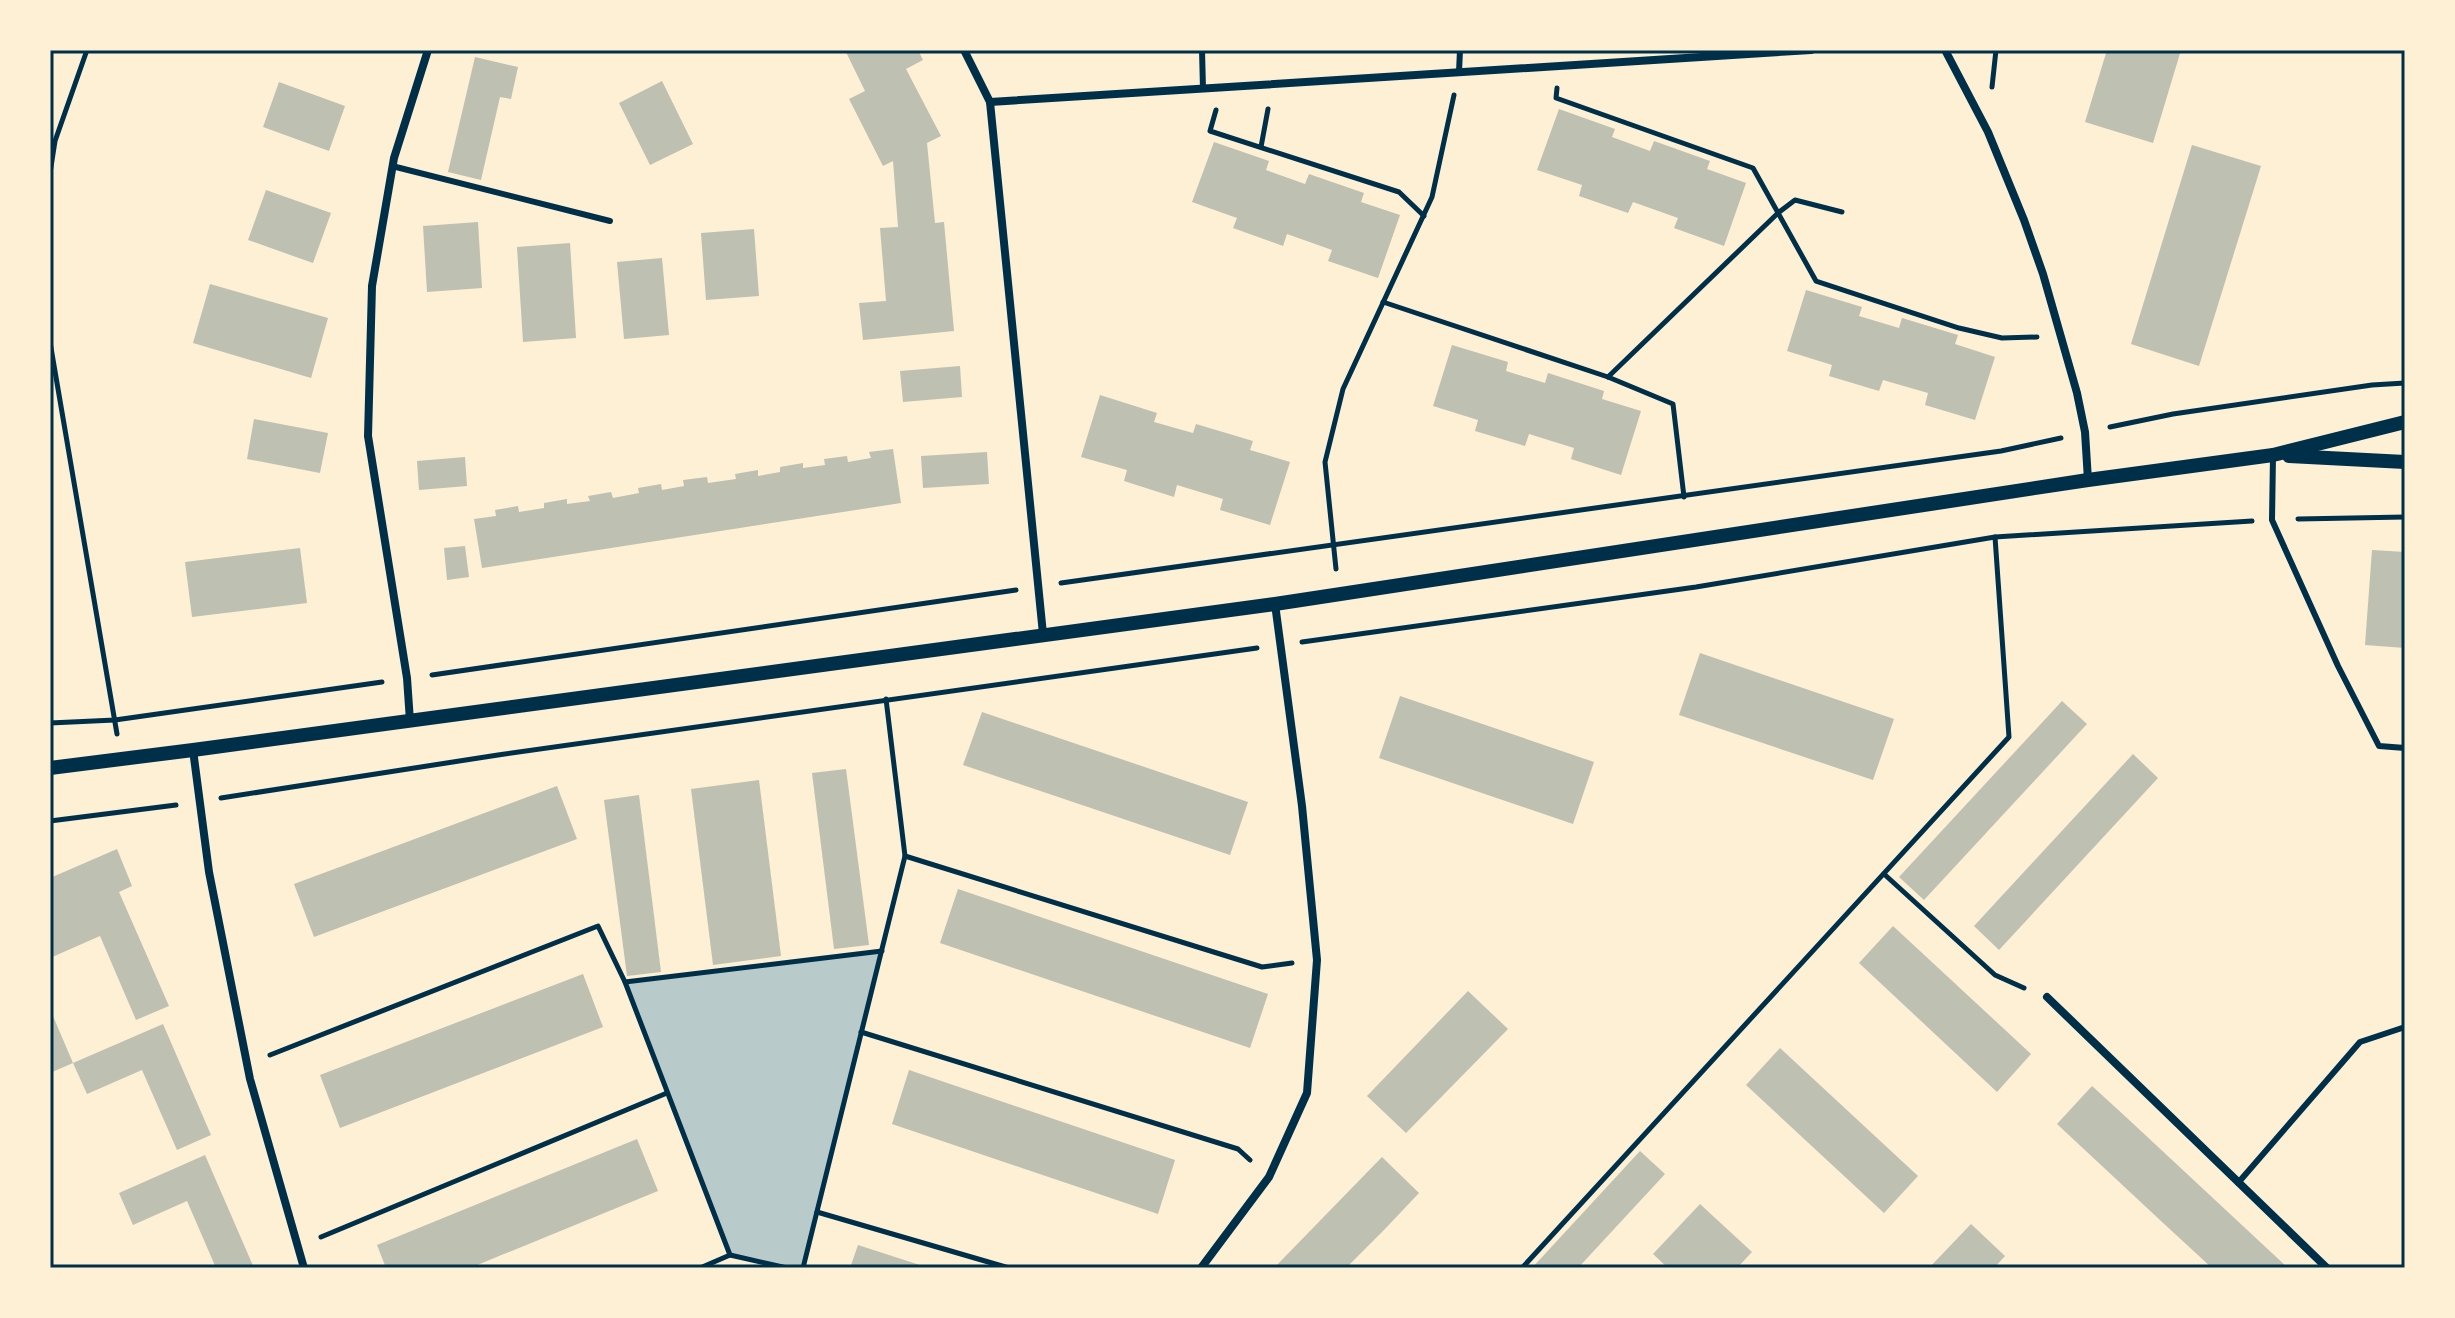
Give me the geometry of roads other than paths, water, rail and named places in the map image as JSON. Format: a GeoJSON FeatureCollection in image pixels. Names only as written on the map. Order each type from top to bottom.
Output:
{"type":"FeatureCollection","features":[{"type":"Feature","properties":{"kind":"street"},"geometry":{"type":"LineString","coordinates":[[410,721],[407,678],[368,436],[372,286],[392,166],[428,50]]}},
{"type":"Feature","properties":{"kind":"street"},"geometry":{"type":"LineString","coordinates":[[964,50],[990,102],[1043,634]]}},
{"type":"Feature","properties":{"kind":"street"},"geometry":{"type":"LineString","coordinates":[[990,102],[1558,66],[1706,53],[1811,50]]}},
{"type":"Feature","properties":{"kind":"street"},"geometry":{"type":"LineString","coordinates":[[1945,50],[1988,132],[2043,274],[2062,336],[2085,432],[2088,480]]}},
{"type":"Feature","properties":{"kind":"street"},"geometry":{"type":"LineString","coordinates":[[50,768],[1275,604],[2088,480],[2273,455],[2405,422]]}},
{"type":"Feature","properties":{"kind":"street"},"geometry":{"type":"LineString","coordinates":[[2273,455],[2405,462]]}},
{"type":"Feature","properties":{"kind":"street"},"geometry":{"type":"LineString","coordinates":[[1201,1268],[1269,1177],[1307,1093],[1317,960],[1302,806],[1275,604]]}},
{"type":"Feature","properties":{"kind":"street"},"geometry":{"type":"LineString","coordinates":[[193,750],[209,872],[247,1064],[304,1268]]}},
{"type":"Feature","properties":{"kind":"street"},"geometry":{"type":"LineString","coordinates":[[2047,997],[2327,1268]]}},
{"type":"Feature","properties":{"kind":"lane"},"geometry":{"type":"LineString","coordinates":[[1202,50],[1203,89]]}},
{"type":"Feature","properties":{"kind":"lane"},"geometry":{"type":"LineString","coordinates":[[1459,72],[1460,50]]}},
{"type":"Feature","properties":{"kind":"lane"},"geometry":{"type":"LineString","coordinates":[[392,166],[610,221]]}},
{"type":"Feature","properties":{"kind":"lane"},"geometry":{"type":"LineString","coordinates":[[2273,455],[2272,520],[2338,666],[2379,746],[2405,748]]}},
{"type":"Feature","properties":{"kind":"lane"},"geometry":{"type":"LineString","coordinates":[[2238,1183],[2360,1042],[2405,1027]]}}]}
